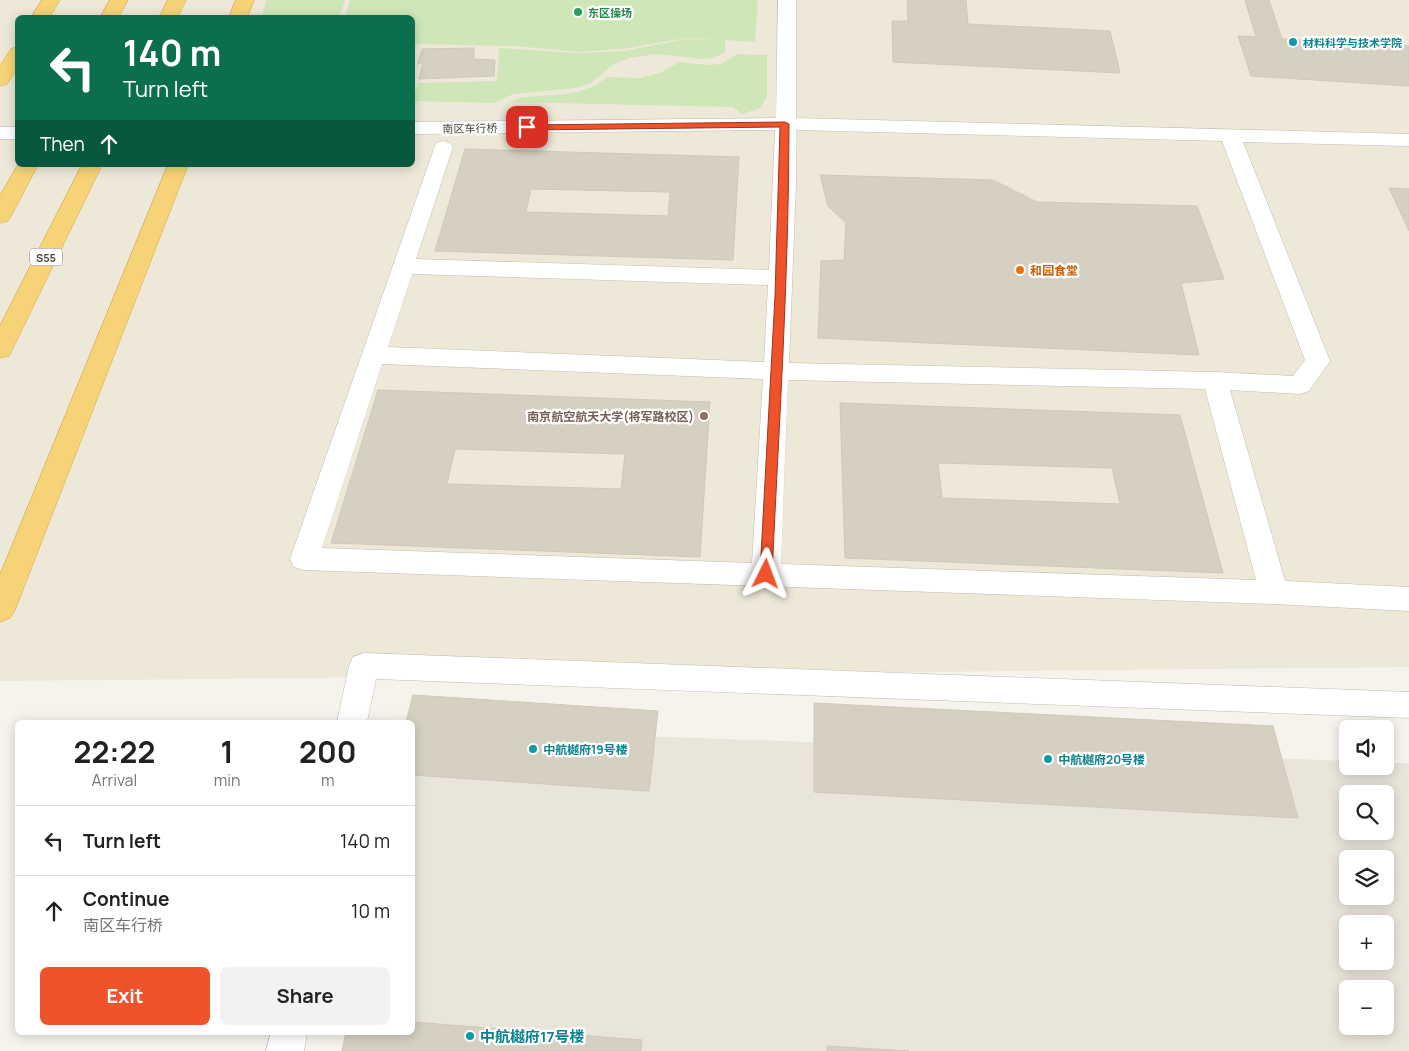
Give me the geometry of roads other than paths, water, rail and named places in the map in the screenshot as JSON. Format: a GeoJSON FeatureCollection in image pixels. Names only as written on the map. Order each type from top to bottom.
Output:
{"type":"FeatureCollection","features":[{"type":"Feature","properties":{"kind":"highway"},"geometry":{"type":"LineString","coordinates":[[42,15],[51,0]]}},
{"type":"Feature","properties":{"kind":"highway"},"geometry":{"type":"LineString","coordinates":[[110,15],[118,0]]}},
{"type":"Feature","properties":{"kind":"highway"},"geometry":{"type":"LineString","coordinates":[[170,15],[177,0]]}},
{"type":"Feature","properties":{"kind":"highway"},"geometry":{"type":"LineString","coordinates":[[239,15],[245,0]]}},
{"type":"Feature","properties":{"kind":"highway"},"geometry":{"type":"LineString","coordinates":[[0,80],[15,58]]}},
{"type":"Feature","properties":{"kind":"highway"},"geometry":{"type":"LineString","coordinates":[[0,216],[27,167]]}},
{"type":"Feature","properties":{"kind":"highway","name":"S55"},"geometry":{"type":"LineString","coordinates":[[0,350],[91,167]]}},
{"type":"Feature","properties":{"kind":"highway"},"geometry":{"type":"LineString","coordinates":[[0,610],[177,167]]}},
{"type":"Feature","properties":{"kind":"street"},"geometry":{"type":"LineString","coordinates":[[766,574],[781,278],[787,0]]}},
{"type":"Feature","properties":{"kind":"street","name":"南区车行桥"},"geometry":{"type":"LineString","coordinates":[[415,128],[785,124],[1409,140]]}},
{"type":"Feature","properties":{"kind":"street"},"geometry":{"type":"LineString","coordinates":[[0,133],[15,133]]}},
{"type":"Feature","properties":{"kind":"street"},"geometry":{"type":"LineString","coordinates":[[373,355],[777,371],[1300,384],[1318,361],[1230,135]]}},
{"type":"Feature","properties":{"kind":"street"},"geometry":{"type":"LineString","coordinates":[[443,147],[304,559],[1274,592],[1409,599]]}},
{"type":"Feature","properties":{"kind":"street"},"geometry":{"type":"LineString","coordinates":[[403,266],[781,278]]}},
{"type":"Feature","properties":{"kind":"street"},"geometry":{"type":"LineString","coordinates":[[1215,382],[1274,592]]}},
{"type":"Feature","properties":{"kind":"street"},"geometry":{"type":"LineString","coordinates":[[352,720],[364,666],[1409,705]]}},
{"type":"Feature","properties":{"kind":"street"},"geometry":{"type":"LineString","coordinates":[[285,1051],[288,1035]]}},
{"type":"Feature","properties":{"kind":"place","name":"东区操场"},"geometry":{"type":"Point","coordinates":[578,12]}},
{"type":"Feature","properties":{"kind":"place","name":"材料科学与技术学院"},"geometry":{"type":"Point","coordinates":[1293,42]}},
{"type":"Feature","properties":{"kind":"place","name":"和园食堂"},"geometry":{"type":"Point","coordinates":[1020,270]}},
{"type":"Feature","properties":{"kind":"place","name":"南京航空航天大学(将军路校区)"},"geometry":{"type":"Point","coordinates":[704,416]}},
{"type":"Feature","properties":{"kind":"place","name":"中航樾府19号楼"},"geometry":{"type":"Point","coordinates":[533,749]}},
{"type":"Feature","properties":{"kind":"place","name":"中航樾府20号楼"},"geometry":{"type":"Point","coordinates":[1048,759]}},
{"type":"Feature","properties":{"kind":"place","name":"中航樾府17号楼"},"geometry":{"type":"Point","coordinates":[470,1036]}}]}
